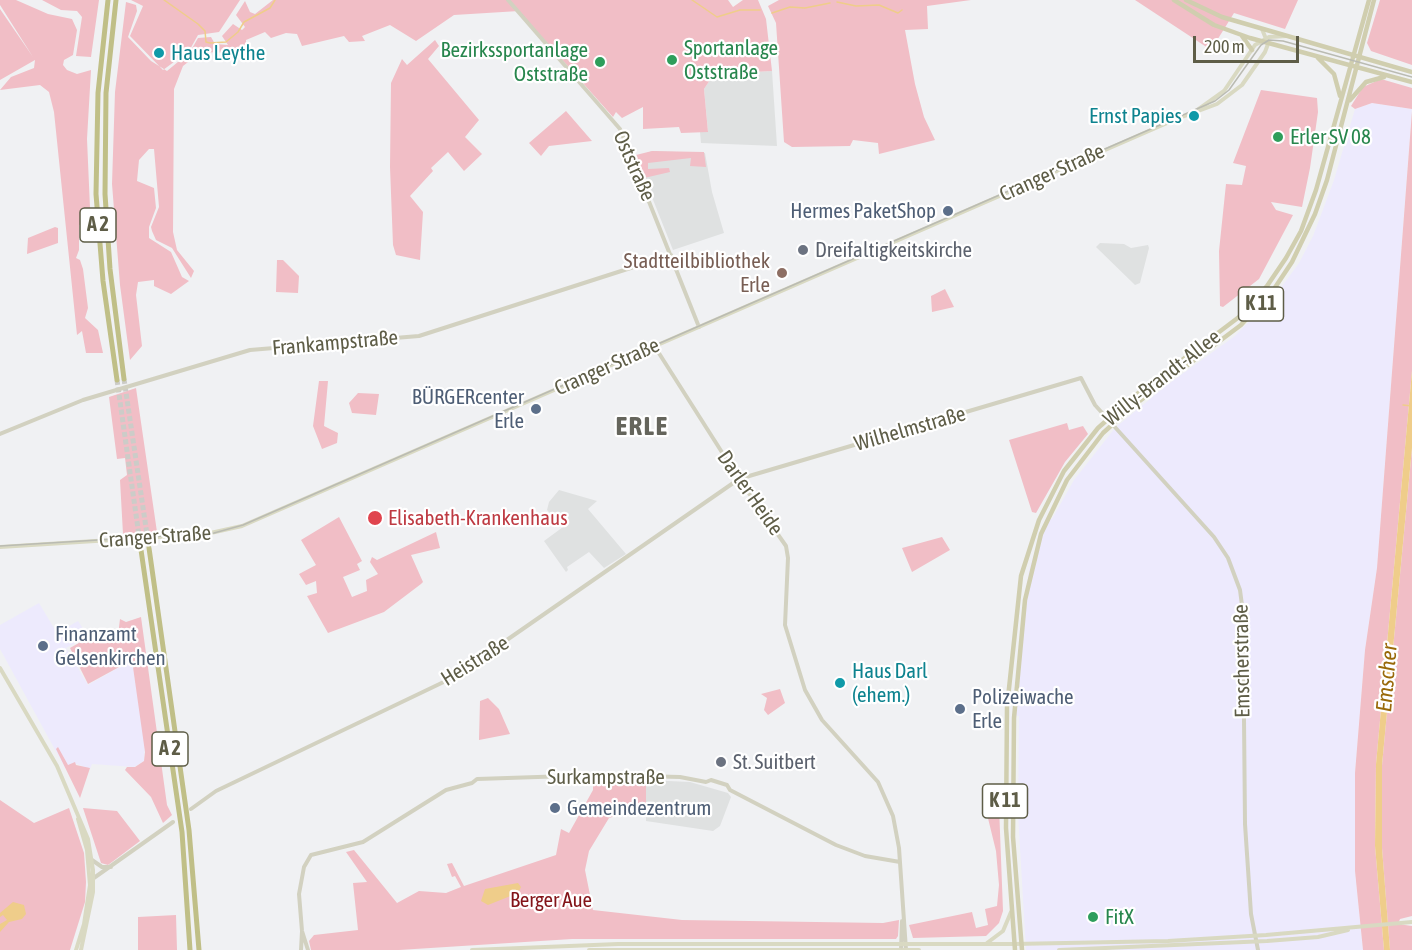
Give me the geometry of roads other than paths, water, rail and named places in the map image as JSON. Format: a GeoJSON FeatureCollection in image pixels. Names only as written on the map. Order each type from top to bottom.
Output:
{"type":"FeatureCollection","features":[{"type":"Feature","properties":{"kind":"highway","name":"A 2"},"geometry":{"type":"LineString","coordinates":[[108,0],[98,93],[96,194],[103,281],[117,380]]}},
{"type":"Feature","properties":{"kind":"highway","name":"A 2"},"geometry":{"type":"LineString","coordinates":[[116,1],[106,93],[104,171],[110,275],[124,378]]}},
{"type":"Feature","properties":{"kind":"highway","name":"A 2"},"geometry":{"type":"LineString","coordinates":[[149,548],[189,830],[199,950]]}},
{"type":"Feature","properties":{"kind":"highway","name":"A 2"},"geometry":{"type":"LineString","coordinates":[[141,550],[182,832],[190,950]]}},
{"type":"Feature","properties":{"kind":"main road"},"geometry":{"type":"LineString","coordinates":[[1174,0],[1214,25],[1240,35],[1412,82]]}},
{"type":"Feature","properties":{"kind":"main road"},"geometry":{"type":"LineString","coordinates":[[1186,0],[1222,17],[1412,72]]}},
{"type":"Feature","properties":{"kind":"main road","name":"Willy-Brandt-Allee"},"geometry":{"type":"LineString","coordinates":[[1015,947],[1006,828],[1006,729],[1012,646],[1022,576],[1039,520],[1054,489],[1080,450],[1108,419],[1239,317],[1267,286],[1286,258],[1309,212],[1369,0]]}},
{"type":"Feature","properties":{"kind":"main road","name":"Willy-Brandt-Allee"},"geometry":{"type":"LineString","coordinates":[[1022,947],[1013,837],[1012,773],[1016,683],[1024,600],[1037,546],[1056,500],[1078,464],[1112,424],[1241,325],[1274,289],[1292,262],[1315,214],[1348,102],[1374,0]]}},
{"type":"Feature","properties":{"kind":"main road"},"geometry":{"type":"LineString","coordinates":[[1262,29],[1265,41]]}},
{"type":"Feature","properties":{"kind":"main road"},"geometry":{"type":"LineString","coordinates":[[1240,35],[1252,50]]}},
{"type":"Feature","properties":{"kind":"main road"},"geometry":{"type":"LineString","coordinates":[[1265,41],[1287,36]]}},
{"type":"Feature","properties":{"kind":"main road","name":"Cranger Straße"},"geometry":{"type":"LineString","coordinates":[[1195,111],[1224,90],[1252,50],[1265,41]]}},
{"type":"Feature","properties":{"kind":"main road","name":"Cranger Straße"},"geometry":{"type":"LineString","coordinates":[[0,547],[229,531],[1195,111],[1217,104],[1233,94],[1265,52],[1265,41]]}},
{"type":"Feature","properties":{"kind":"main road"},"geometry":{"type":"LineString","coordinates":[[1265,52],[1277,46]]}},
{"type":"Feature","properties":{"kind":"main road"},"geometry":{"type":"LineString","coordinates":[[1316,57],[1334,74],[1340,99]]}},
{"type":"Feature","properties":{"kind":"main road"},"geometry":{"type":"LineString","coordinates":[[1348,102],[1366,82],[1381,77],[1392,78]]}},
{"type":"Feature","properties":{"kind":"main road"},"geometry":{"type":"LineString","coordinates":[[0,668],[57,766],[85,829],[92,860],[92,880],[91,909],[81,950]]}},
{"type":"Feature","properties":{"kind":"main road"},"geometry":{"type":"LineString","coordinates":[[75,807],[87,850],[92,880],[86,915],[76,950]]}},
{"type":"Feature","properties":{"kind":"main road"},"geometry":{"type":"LineString","coordinates":[[986,944],[1003,931],[1011,912]]}},
{"type":"Feature","properties":{"kind":"main road"},"geometry":{"type":"LineString","coordinates":[[472,950],[608,944],[986,944],[1022,947],[1255,936],[1412,922]]}},
{"type":"Feature","properties":{"kind":"main road"},"geometry":{"type":"LineString","coordinates":[[1059,950],[1318,938],[1369,926]]}},
{"type":"Feature","properties":{"kind":"main road"},"geometry":{"type":"LineString","coordinates":[[590,950],[919,950]]}},
{"type":"Feature","properties":{"kind":"street","name":"Oststraße"},"geometry":{"type":"LineString","coordinates":[[508,0],[620,129],[699,327]]}},
{"type":"Feature","properties":{"kind":"street","name":"Frankampstraße"},"geometry":{"type":"LineString","coordinates":[[0,434],[77,401],[250,350],[419,336],[671,255]]}},
{"type":"Feature","properties":{"kind":"street","name":"Darler Heide"},"geometry":{"type":"LineString","coordinates":[[655,346],[739,479],[786,546],[788,558],[785,625],[806,690],[822,720],[878,782],[893,816],[900,862],[903,950]]}},
{"type":"Feature","properties":{"kind":"street","name":"Emscherstraße"},"geometry":{"type":"LineString","coordinates":[[1081,378],[1089,396],[1112,424],[1214,537],[1228,558],[1240,590],[1243,613],[1245,814],[1255,942],[1258,950]]}},
{"type":"Feature","properties":{"kind":"street","name":"Wilhelmstraße"},"geometry":{"type":"LineString","coordinates":[[739,479],[1081,378]]}},
{"type":"Feature","properties":{"kind":"street","name":"Heistraße"},"geometry":{"type":"LineString","coordinates":[[191,809],[216,791],[452,678],[739,479]]}},
{"type":"Feature","properties":{"kind":"street","name":"Surkampstraße"},"geometry":{"type":"LineString","coordinates":[[302,931],[300,886],[306,860],[311,855],[356,846],[446,790],[472,783],[477,779],[637,776],[680,777],[718,782],[836,845],[865,856],[900,862]]}},
{"type":"Feature","properties":{"kind":"street"},"geometry":{"type":"LineString","coordinates":[[92,880],[173,822]]}},
{"type":"Feature","properties":{"kind":"street"},"geometry":{"type":"LineString","coordinates":[[92,860],[102,867],[112,867]]}},
{"type":"Feature","properties":{"kind":"street"},"geometry":{"type":"LineString","coordinates":[[301,950],[302,931]]}},
{"type":"Feature","properties":{"kind":"street"},"geometry":{"type":"LineString","coordinates":[[302,931],[308,950]]}},
{"type":"Feature","properties":{"kind":"water","name":"Emscher"},"geometry":{"type":"Polygon","coordinates":[[[1412,371],[1412,448],[1382,765],[1382,848],[1390,950],[1384,950],[1375,846],[1376,764],[1412,371]]]}},
{"type":"Feature","properties":{"kind":"water"},"geometry":{"type":"Polygon","coordinates":[[[518,883],[521,887],[518,893],[488,905],[481,901],[485,889],[518,883]]]}},
{"type":"Feature","properties":{"kind":"water"},"geometry":{"type":"Polygon","coordinates":[[[13,902],[24,905],[26,914],[22,919],[9,922],[0,932],[0,924],[7,920],[3,915],[0,917],[0,913],[13,902]]]}},
{"type":"Feature","properties":{"kind":"waterway"},"geometry":{"type":"LineString","coordinates":[[164,0],[198,24],[205,31],[206,42],[210,43],[226,42],[238,32],[244,22],[270,8],[275,0]]}},
{"type":"Feature","properties":{"kind":"waterway"},"geometry":{"type":"LineString","coordinates":[[692,0],[717,17],[740,10],[760,10]]}},
{"type":"Feature","properties":{"kind":"waterway"},"geometry":{"type":"LineString","coordinates":[[837,2],[856,6],[879,5],[898,13],[902,10]]}},
{"type":"Feature","properties":{"kind":"waterway"},"geometry":{"type":"LineString","coordinates":[[772,13],[790,7],[805,8],[830,3]]}},
{"type":"Feature","properties":{"kind":"waterway"},"geometry":{"type":"LineString","coordinates":[[1403,405],[1412,406]]}},
{"type":"Feature","properties":{"kind":"tunnel"},"geometry":{"type":"LineString","coordinates":[[124,379],[149,548]]}},
{"type":"Feature","properties":{"kind":"tunnel"},"geometry":{"type":"LineString","coordinates":[[117,380],[141,550]]}},
{"type":"Feature","properties":{"kind":"tram line"},"geometry":{"type":"LineString","coordinates":[[0,546],[214,533],[243,525],[1215,101],[1229,90],[1261,45],[1269,40],[1283,41],[1412,77]]}},
{"type":"Feature","properties":{"kind":"place","name":"Haus Leythe"},"geometry":{"type":"Point","coordinates":[159,53]}},
{"type":"Feature","properties":{"kind":"place","name":"Sportanlage Oststraße"},"geometry":{"type":"Point","coordinates":[672,60]}},
{"type":"Feature","properties":{"kind":"place","name":"Bezirkssportanlage Oststraße"},"geometry":{"type":"Point","coordinates":[600,62]}},
{"type":"Feature","properties":{"kind":"place","name":"Ernst Papies"},"geometry":{"type":"Point","coordinates":[1194,116]}},
{"type":"Feature","properties":{"kind":"place","name":"Erler SV 08"},"geometry":{"type":"Point","coordinates":[1278,137]}},
{"type":"Feature","properties":{"kind":"place","name":"Hermes PaketShop"},"geometry":{"type":"Point","coordinates":[948,211]}},
{"type":"Feature","properties":{"kind":"place","name":"Dreifaltigkeitskirche"},"geometry":{"type":"Point","coordinates":[803,250]}},
{"type":"Feature","properties":{"kind":"place","name":"Stadtteilbibliothek Erle"},"geometry":{"type":"Point","coordinates":[782,273]}},
{"type":"Feature","properties":{"kind":"place","name":"BÜRGERcenter Erle"},"geometry":{"type":"Point","coordinates":[536,409]}},
{"type":"Feature","properties":{"kind":"place","name":"Elisabeth-Krankenhaus"},"geometry":{"type":"Point","coordinates":[375,518]}},
{"type":"Feature","properties":{"kind":"place","name":"Finanzamt Gelsenkirchen"},"geometry":{"type":"Point","coordinates":[43,646]}},
{"type":"Feature","properties":{"kind":"place","name":"Haus Darl (ehem.)"},"geometry":{"type":"Point","coordinates":[840,683]}},
{"type":"Feature","properties":{"kind":"place","name":"Polizeiwache Erle"},"geometry":{"type":"Point","coordinates":[960,709]}},
{"type":"Feature","properties":{"kind":"place","name":"St. Suitbert"},"geometry":{"type":"Point","coordinates":[721,762]}},
{"type":"Feature","properties":{"kind":"place","name":"Gemeindezentrum"},"geometry":{"type":"Point","coordinates":[555,808]}},
{"type":"Feature","properties":{"kind":"place","name":"FitX"},"geometry":{"type":"Point","coordinates":[1093,917]}},
{"type":"Feature","properties":{"kind":"district","name":"ERLE"},"geometry":{"type":"Point","coordinates":[642,426]}},
{"type":"Feature","properties":{"kind":"park label","name":"Berger Aue"},"geometry":{"type":"Point","coordinates":[551,900]}}]}
